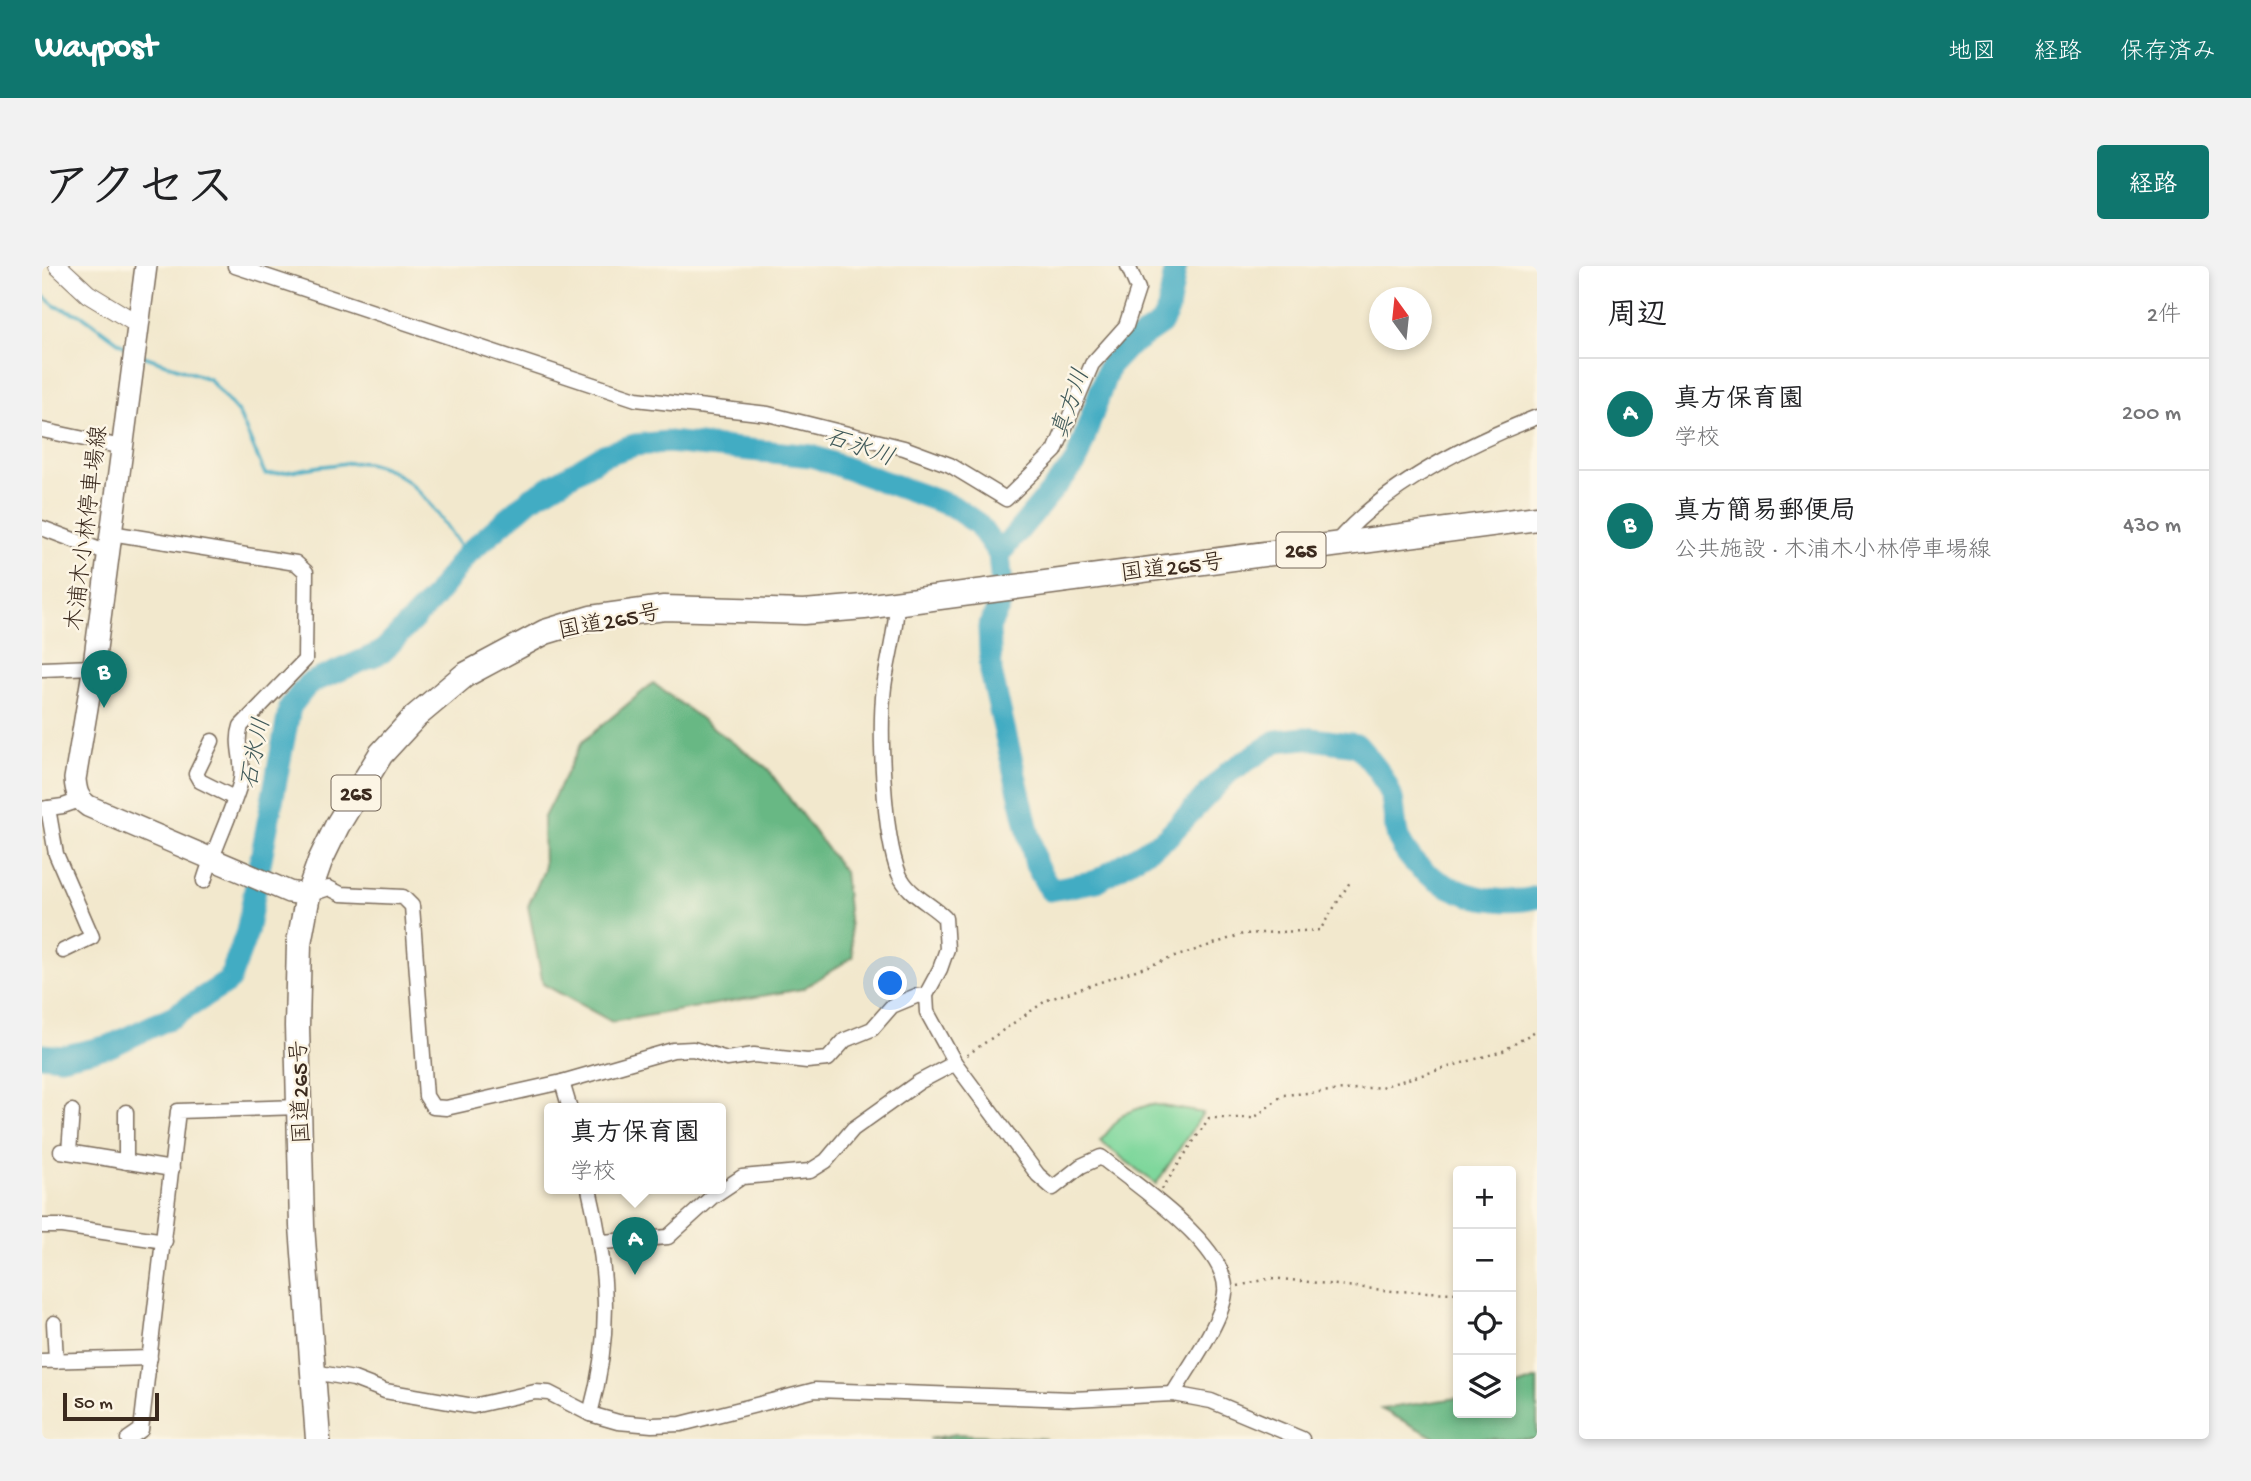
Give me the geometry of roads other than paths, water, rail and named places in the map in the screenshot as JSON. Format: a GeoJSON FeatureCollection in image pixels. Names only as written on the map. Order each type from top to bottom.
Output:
{"type":"FeatureCollection","features":[{"type":"Feature","properties":{"kind":"highway","name":"国道265号"},"geometry":{"type":"LineString","coordinates":[[318,1439],[302,1226],[298,894],[381,754],[416,716],[464,675],[506,650],[545,632],[626,611],[664,608],[804,612],[947,596],[1537,518]]}},
{"type":"Feature","properties":{"kind":"main road","name":"木浦木小林停車場線"},"geometry":{"type":"LineString","coordinates":[[80,800],[75,779],[94,667],[146,266]]}},
{"type":"Feature","properties":{"kind":"main road"},"geometry":{"type":"LineString","coordinates":[[80,800],[298,894]]}},
{"type":"Feature","properties":{"kind":"street"},"geometry":{"type":"LineString","coordinates":[[58,266],[88,294],[139,325]]}},
{"type":"Feature","properties":{"kind":"street"},"geometry":{"type":"LineString","coordinates":[[235,266],[636,399],[768,414],[904,448],[950,465],[1006,499],[1055,451],[1092,364],[1126,327],[1138,289],[1128,266]]}},
{"type":"Feature","properties":{"kind":"street"},"geometry":{"type":"LineString","coordinates":[[1333,546],[1351,525],[1446,460],[1480,441],[1537,417]]}},
{"type":"Feature","properties":{"kind":"street"},"geometry":{"type":"LineString","coordinates":[[42,430],[122,447]]}},
{"type":"Feature","properties":{"kind":"street"},"geometry":{"type":"LineString","coordinates":[[42,527],[110,543],[296,563],[306,572],[305,660],[241,726],[237,738],[243,767],[215,858],[204,881]]}},
{"type":"Feature","properties":{"kind":"street"},"geometry":{"type":"LineString","coordinates":[[897,602],[893,652],[882,705],[892,842],[900,875],[917,897],[945,918],[947,934],[940,969],[926,995],[927,1012],[955,1063],[1038,1175],[1053,1188],[1080,1166],[1101,1157],[1178,1219],[1216,1262],[1224,1278],[1224,1288],[1214,1322],[1172,1394]]}},
{"type":"Feature","properties":{"kind":"street"},"geometry":{"type":"LineString","coordinates":[[42,669],[94,667]]}},
{"type":"Feature","properties":{"kind":"street"},"geometry":{"type":"LineString","coordinates":[[212,741],[196,774],[200,781],[234,798]]}},
{"type":"Feature","properties":{"kind":"street"},"geometry":{"type":"LineString","coordinates":[[63,950],[92,937],[56,854],[45,808],[80,800]]}},
{"type":"Feature","properties":{"kind":"street"},"geometry":{"type":"LineString","coordinates":[[298,894],[329,888],[341,894],[403,897],[412,906],[426,1096],[433,1107],[446,1108],[562,1082],[673,1050],[693,1049],[727,1059],[754,1055],[807,1061],[828,1059],[845,1040],[872,1029],[892,1006],[915,996],[926,995]]}},
{"type":"Feature","properties":{"kind":"street"},"geometry":{"type":"LineString","coordinates":[[726,1188],[742,1177],[810,1171],[826,1161],[853,1129],[919,1082],[955,1063]]}},
{"type":"Feature","properties":{"kind":"street"},"geometry":{"type":"LineString","coordinates":[[562,1082],[568,1103]]}},
{"type":"Feature","properties":{"kind":"street"},"geometry":{"type":"LineString","coordinates":[[128,1439],[141,1430],[178,1111],[300,1107]]}},
{"type":"Feature","properties":{"kind":"street"},"geometry":{"type":"LineString","coordinates":[[72,1111],[65,1152],[172,1170]]}},
{"type":"Feature","properties":{"kind":"street"},"geometry":{"type":"LineString","coordinates":[[126,1112],[126,1162]]}},
{"type":"Feature","properties":{"kind":"street"},"geometry":{"type":"LineString","coordinates":[[590,1194],[605,1267],[603,1368],[590,1413]]}},
{"type":"Feature","properties":{"kind":"street"},"geometry":{"type":"LineString","coordinates":[[602,1242],[668,1237],[716,1194]]}},
{"type":"Feature","properties":{"kind":"street"},"geometry":{"type":"LineString","coordinates":[[42,1226],[62,1226],[165,1241]]}},
{"type":"Feature","properties":{"kind":"street"},"geometry":{"type":"LineString","coordinates":[[54,1323],[49,1361],[150,1358]]}},
{"type":"Feature","properties":{"kind":"street"},"geometry":{"type":"LineString","coordinates":[[314,1372],[354,1379],[386,1391],[473,1406],[535,1392],[549,1393],[590,1413],[618,1422],[681,1424],[815,1390],[1073,1399],[1172,1394],[1211,1401],[1303,1439]]}},
{"type":"Feature","properties":{"kind":"waterway","name":"真方川"},"geometry":{"type":"LineString","coordinates":[[999,554],[1076,462],[1109,366],[1126,348],[1161,324],[1168,310],[1176,266]]}},
{"type":"Feature","properties":{"kind":"waterway"},"geometry":{"type":"LineString","coordinates":[[42,295],[55,306],[83,316],[128,349]]}},
{"type":"Feature","properties":{"kind":"waterway"},"geometry":{"type":"LineString","coordinates":[[141,355],[209,379],[239,414],[265,474],[355,462],[383,467],[398,475],[425,498],[466,555]]}},
{"type":"Feature","properties":{"kind":"waterway","name":"石氷川"},"geometry":{"type":"LineString","coordinates":[[42,1055],[61,1057],[110,1046],[174,1016],[229,981],[247,932],[290,707],[308,684],[382,652],[433,599],[466,555],[530,499],[604,455],[635,445],[668,442],[812,456],[952,506],[978,524],[999,554],[1003,598],[989,627],[991,672],[1036,865],[1050,890],[1097,881],[1166,838],[1229,772],[1277,741],[1305,738],[1357,745],[1386,784],[1393,804],[1398,837],[1407,854],[1421,869],[1438,881],[1478,897],[1498,900],[1537,897]]}},
{"type":"Feature","properties":{"kind":"place","name":"真方簡易郵便局"},"geometry":{"type":"Point","coordinates":[104,708]}},
{"type":"Feature","properties":{"kind":"place","name":"真方保育園"},"geometry":{"type":"Point","coordinates":[635,1275]}}]}
